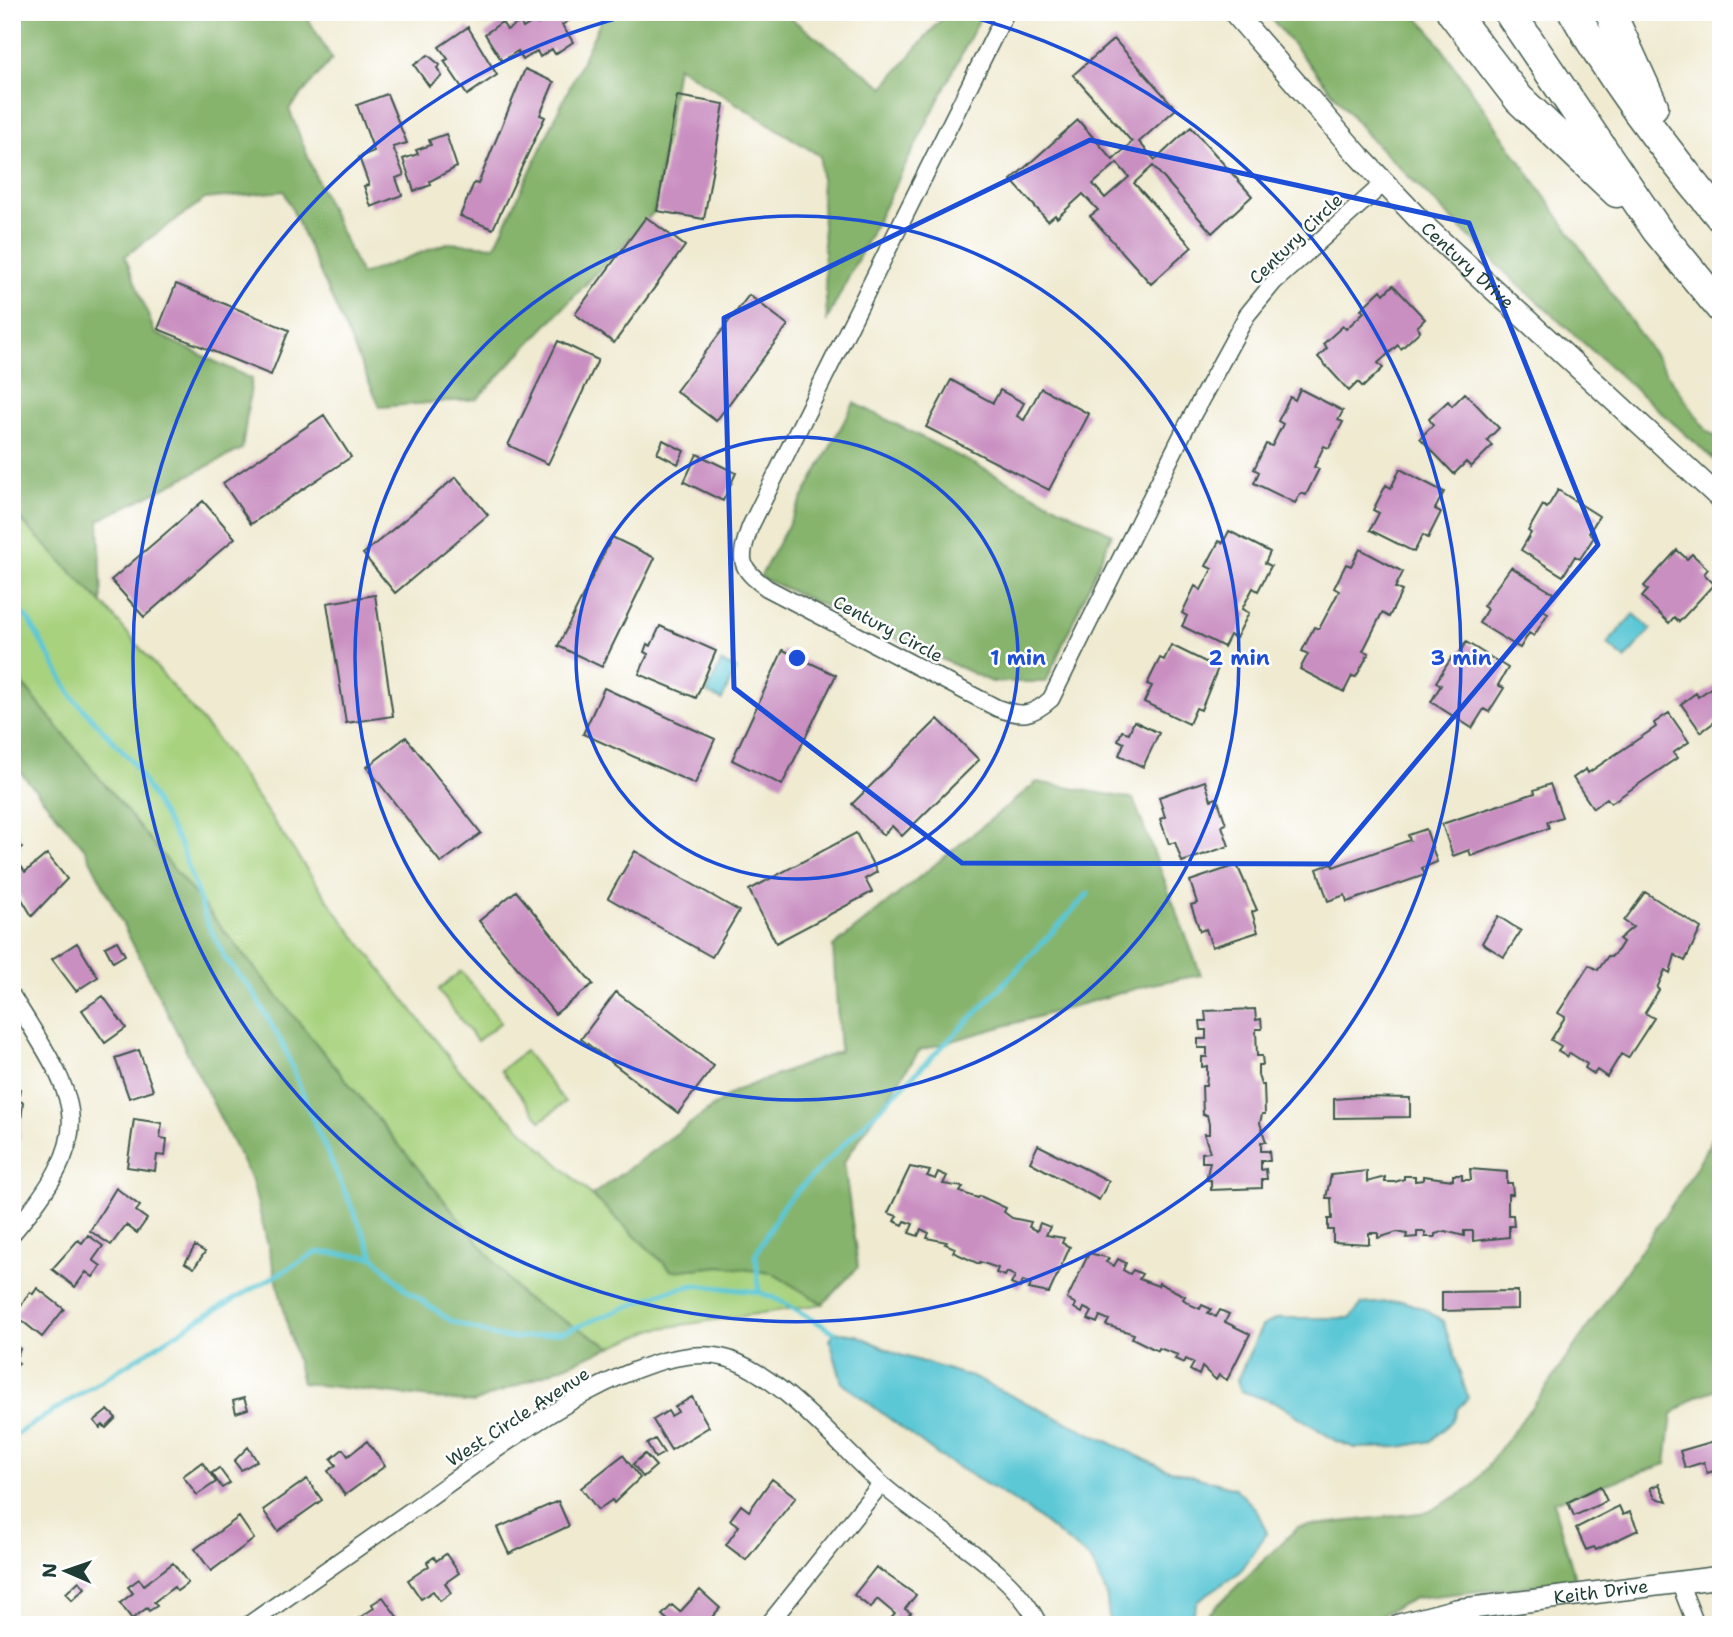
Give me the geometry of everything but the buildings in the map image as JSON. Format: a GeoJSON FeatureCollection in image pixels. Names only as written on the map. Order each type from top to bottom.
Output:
{"type":"FeatureCollection","features":[{"type":"Feature","properties":{"kind":"highway"},"geometry":{"type":"LineString","coordinates":[[1452,12],[1519,99],[1657,230]]}},
{"type":"Feature","properties":{"kind":"highway"},"geometry":{"type":"LineString","coordinates":[[1509,12],[1657,230],[1721,308]]}},
{"type":"Feature","properties":{"kind":"highway"},"geometry":{"type":"LineString","coordinates":[[1574,12],[1589,38],[1684,173],[1721,217]]}},
{"type":"Feature","properties":{"kind":"highway"},"geometry":{"type":"LineString","coordinates":[[1610,12],[1684,173]]}},
{"type":"Feature","properties":{"kind":"street","name":"Century Circle"},"geometry":{"type":"LineString","coordinates":[[1006,12],[750,527],[742,552],[742,564],[751,576],[767,587],[998,708],[1015,714],[1029,715],[1051,699],[1205,391],[1247,315],[1274,282],[1384,183]]}},
{"type":"Feature","properties":{"kind":"street","name":"Century Drive"},"geometry":{"type":"LineString","coordinates":[[1234,12],[1384,183],[1429,230],[1721,499]]}},
{"type":"Feature","properties":{"kind":"street"},"geometry":{"type":"LineString","coordinates":[[12,996],[59,1072],[73,1122],[70,1142],[60,1166],[12,1234]]}},
{"type":"Feature","properties":{"kind":"street","name":"West Circle Avenue"},"geometry":{"type":"LineString","coordinates":[[248,1625],[516,1437],[605,1384],[668,1360],[713,1356],[747,1366],[778,1388],[881,1484],[1018,1590],[1039,1625]]}},
{"type":"Feature","properties":{"kind":"street"},"geometry":{"type":"LineString","coordinates":[[768,1625],[881,1484]]}},
{"type":"Feature","properties":{"kind":"street","name":"Keith Drive"},"geometry":{"type":"LineString","coordinates":[[1399,1625],[1456,1610],[1721,1577]]}},
{"type":"Feature","properties":{"kind":"street"},"geometry":{"type":"LineString","coordinates":[[1681,1584],[1696,1625]]}},
{"type":"Feature","properties":{"kind":"highlighted area"},"geometry":{"type":"Polygon","coordinates":[[[1090,140],[1469,223],[1598,545],[1330,864],[962,863],[734,688],[724,318],[1090,140]]]}},
{"type":"Feature","properties":{"kind":"green space"},"geometry":{"type":"Polygon","coordinates":[[[12,12],[304,12],[332,59],[289,109],[320,187],[361,275],[447,243],[495,246],[605,12],[782,12],[884,87],[947,12],[983,12],[827,320],[820,156],[677,66],[654,212],[477,399],[380,407],[284,191],[205,199],[125,256],[155,333],[252,379],[242,449],[99,520],[102,603],[12,511],[12,12]]]}},
{"type":"Feature","properties":{"kind":"green space"},"geometry":{"type":"Polygon","coordinates":[[[1266,12],[1412,12],[1428,28],[1707,431],[1721,440],[1721,466],[1509,276],[1369,137],[1266,12]]]}},
{"type":"Feature","properties":{"kind":"green space"},"geometry":{"type":"Polygon","coordinates":[[[854,403],[1112,534],[1046,682],[992,682],[760,577],[854,403]]]}},
{"type":"Feature","properties":{"kind":"green space"},"geometry":{"type":"Polygon","coordinates":[[[12,511],[102,603],[213,734],[337,913],[458,1069],[672,1271],[721,1266],[772,1273],[823,1304],[655,1329],[611,1347],[523,1297],[12,671],[12,511]]]}},
{"type":"Feature","properties":{"kind":"green space"},"geometry":{"type":"Polygon","coordinates":[[[12,671],[523,1297],[611,1347],[474,1403],[302,1383],[252,1181],[85,849],[12,762],[12,671]]]}},
{"type":"Feature","properties":{"kind":"green space"},"geometry":{"type":"Polygon","coordinates":[[[1037,782],[1133,799],[1201,975],[1152,984],[920,1050],[844,1162],[858,1267],[823,1304],[772,1273],[721,1266],[672,1271],[592,1195],[735,1091],[840,1051],[833,947],[1037,782]]]}},
{"type":"Feature","properties":{"kind":"green space"},"geometry":{"type":"Polygon","coordinates":[[[461,971],[501,1022],[477,1041],[438,990],[461,971]]]}},
{"type":"Feature","properties":{"kind":"green space"},"geometry":{"type":"Polygon","coordinates":[[[525,1051],[565,1102],[541,1121],[501,1070],[525,1051]]]}},
{"type":"Feature","properties":{"kind":"green space"},"geometry":{"type":"Polygon","coordinates":[[[1721,1123],[1721,1388],[1697,1396],[1672,1414],[1666,1464],[1553,1502],[1576,1581],[1415,1598],[1360,1625],[1197,1625],[1298,1527],[1428,1512],[1471,1488],[1545,1389],[1687,1183],[1721,1123]]]}},
{"type":"Feature","properties":{"kind":"water"},"geometry":{"type":"Polygon","coordinates":[[[1634,614],[1651,629],[1625,659],[1607,644],[1634,614]]]}},
{"type":"Feature","properties":{"kind":"water"},"geometry":{"type":"Polygon","coordinates":[[[721,662],[736,669],[722,700],[707,693],[721,662]]]}},
{"type":"Feature","properties":{"kind":"water"},"geometry":{"type":"Polygon","coordinates":[[[1402,1301],[1424,1309],[1443,1321],[1468,1398],[1458,1408],[1452,1421],[1431,1441],[1400,1447],[1355,1448],[1336,1441],[1279,1404],[1241,1391],[1237,1380],[1262,1326],[1279,1318],[1350,1318],[1362,1304],[1402,1301]]]}},
{"type":"Feature","properties":{"kind":"water"},"geometry":{"type":"Polygon","coordinates":[[[834,1332],[857,1335],[897,1354],[972,1377],[1163,1468],[1235,1488],[1256,1509],[1267,1533],[1240,1572],[1197,1601],[1190,1625],[1110,1625],[1106,1593],[1091,1560],[1024,1507],[939,1456],[842,1383],[830,1340],[834,1332]]]}},
{"type":"Feature","properties":{"kind":"waterway"},"geometry":{"type":"LineString","coordinates":[[12,40],[17,12]]}},
{"type":"Feature","properties":{"kind":"waterway"},"geometry":{"type":"LineString","coordinates":[[12,603],[28,619],[74,699],[131,760],[181,846],[207,922],[226,960],[252,990],[284,1047],[315,1125],[374,1257],[405,1289],[451,1321],[498,1337],[521,1338],[566,1331],[668,1291],[694,1285],[759,1292],[779,1300],[834,1332]]}},
{"type":"Feature","properties":{"kind":"waterway"},"geometry":{"type":"LineString","coordinates":[[759,1292],[756,1254],[784,1204],[983,1006],[1088,894]]}},
{"type":"Feature","properties":{"kind":"waterway"},"geometry":{"type":"LineString","coordinates":[[12,1437],[198,1320],[317,1252],[374,1257]]}}]}
